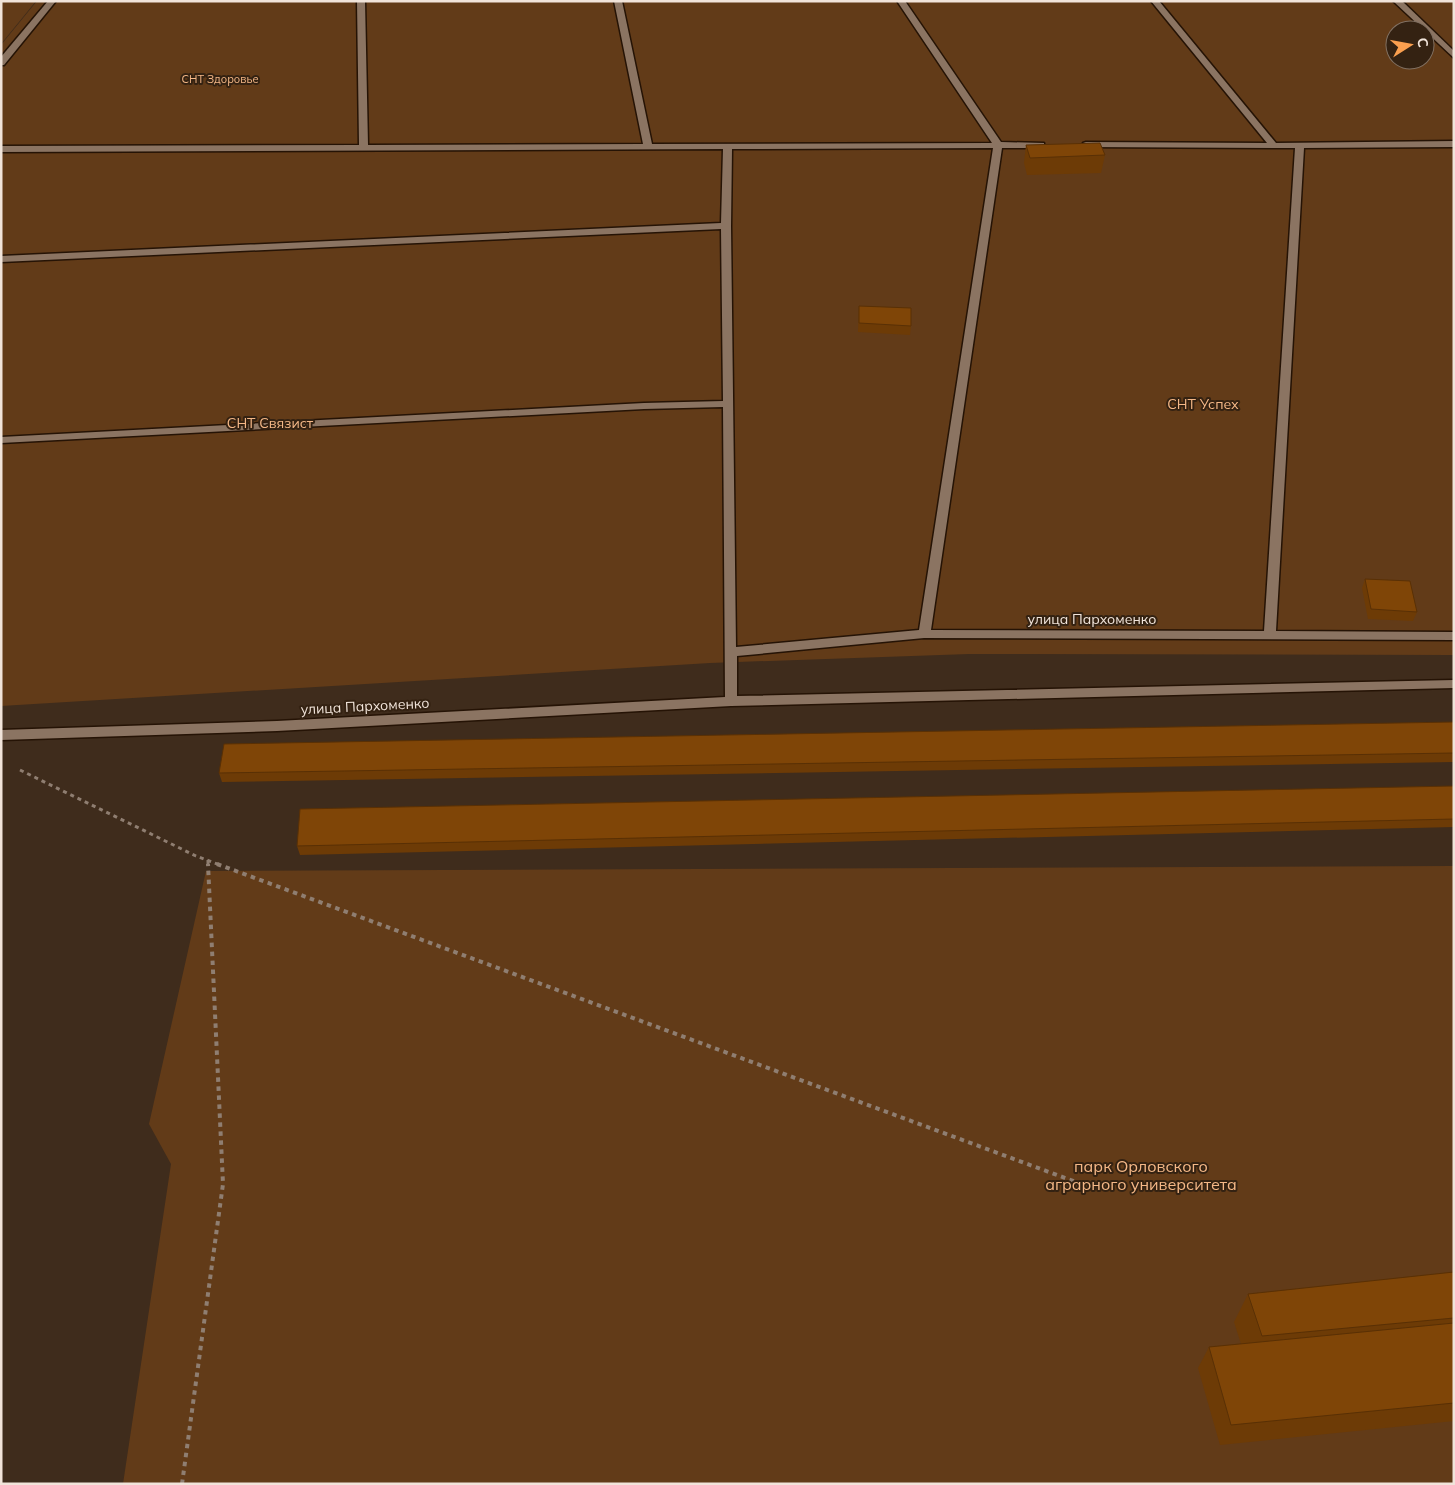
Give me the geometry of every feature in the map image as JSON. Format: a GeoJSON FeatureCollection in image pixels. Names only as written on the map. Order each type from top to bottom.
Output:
{"type":"FeatureCollection","features":[{"type":"Feature","properties":{"kind":"street"},"geometry":{"type":"LineString","coordinates":[[1,63],[52,1]]}},
{"type":"Feature","properties":{"kind":"street"},"geometry":{"type":"LineString","coordinates":[[361,1],[364,149]]}},
{"type":"Feature","properties":{"kind":"street"},"geometry":{"type":"LineString","coordinates":[[618,1],[648,146]]}},
{"type":"Feature","properties":{"kind":"street"},"geometry":{"type":"LineString","coordinates":[[901,1],[998,145],[924,634]]}},
{"type":"Feature","properties":{"kind":"street"},"geometry":{"type":"LineString","coordinates":[[1155,1],[1274,146]]}},
{"type":"Feature","properties":{"kind":"street"},"geometry":{"type":"LineString","coordinates":[[1397,1],[1454,56]]}},
{"type":"Feature","properties":{"kind":"street"},"geometry":{"type":"LineString","coordinates":[[1077,145],[1300,146],[1454,144]]}},
{"type":"Feature","properties":{"kind":"street"},"geometry":{"type":"LineString","coordinates":[[1,149],[1047,145]]}},
{"type":"Feature","properties":{"kind":"street"},"geometry":{"type":"LineString","coordinates":[[728,146],[726,226],[730,701]]}},
{"type":"Feature","properties":{"kind":"street"},"geometry":{"type":"LineString","coordinates":[[1270,634],[1300,146]]}},
{"type":"Feature","properties":{"kind":"street"},"geometry":{"type":"LineString","coordinates":[[1,259],[726,226]]}},
{"type":"Feature","properties":{"kind":"street"},"geometry":{"type":"LineString","coordinates":[[1,440],[644,406],[728,404]]}},
{"type":"Feature","properties":{"kind":"street","name":"улица Пархоменко"},"geometry":{"type":"LineString","coordinates":[[730,652],[924,634],[1454,636]]}},
{"type":"Feature","properties":{"kind":"street","name":"улица Пархоменко"},"geometry":{"type":"LineString","coordinates":[[1,735],[277,726],[730,701],[1454,684]]}},
{"type":"Feature","properties":{"kind":"path"},"geometry":{"type":"LineString","coordinates":[[20,770],[208,860],[1076,1182]]}},
{"type":"Feature","properties":{"kind":"path"},"geometry":{"type":"LineString","coordinates":[[182,1484],[223,1184],[208,860]]}},
{"type":"Feature","properties":{"kind":"green space"},"geometry":{"type":"Polygon","coordinates":[[[1,1],[36,1],[1,44],[1,1]]]}},
{"type":"Feature","properties":{"kind":"green space"},"geometry":{"type":"Polygon","coordinates":[[[37,1],[1454,1],[1454,655],[969,654],[710,663],[1,706],[1,45],[37,1]]]}},
{"type":"Feature","properties":{"kind":"green space","name":"парк Орловского аграрного университета"},"geometry":{"type":"Polygon","coordinates":[[[1454,866],[1454,1484],[123,1484],[171,1164],[149,1124],[206,871],[1454,866]]]}},
{"type":"Feature","properties":{"kind":"building"},"geometry":{"type":"Polygon","coordinates":[[[1100,143],[1105,155],[1030,158],[1026,145],[1100,143]]]}},
{"type":"Feature","properties":{"kind":"building"},"geometry":{"type":"Polygon","coordinates":[[[859,306],[911,308],[911,326],[859,323],[859,306]]]}},
{"type":"Feature","properties":{"kind":"building"},"geometry":{"type":"Polygon","coordinates":[[[1365,579],[1410,581],[1417,612],[1371,609],[1365,579]]]}},
{"type":"Feature","properties":{"kind":"building"},"geometry":{"type":"Polygon","coordinates":[[[1454,722],[1454,753],[219,773],[224,744],[1454,722]]]}},
{"type":"Feature","properties":{"kind":"building"},"geometry":{"type":"Polygon","coordinates":[[[1454,786],[1454,819],[297,846],[300,809],[1454,786]]]}},
{"type":"Feature","properties":{"kind":"building"},"geometry":{"type":"Polygon","coordinates":[[[1454,1272],[1454,1318],[1262,1336],[1248,1294],[1454,1272]]]}},
{"type":"Feature","properties":{"kind":"building"},"geometry":{"type":"Polygon","coordinates":[[[1454,1323],[1454,1403],[1231,1425],[1209,1347],[1454,1323]]]}},
{"type":"Feature","properties":{"kind":"park label","name":"СНТ Здоровье"},"geometry":{"type":"Point","coordinates":[220,79]}},
{"type":"Feature","properties":{"kind":"park label","name":"СНТ Успех"},"geometry":{"type":"Point","coordinates":[1203,404]}},
{"type":"Feature","properties":{"kind":"park label","name":"СНТ Связист"},"geometry":{"type":"Point","coordinates":[270,423]}}]}
